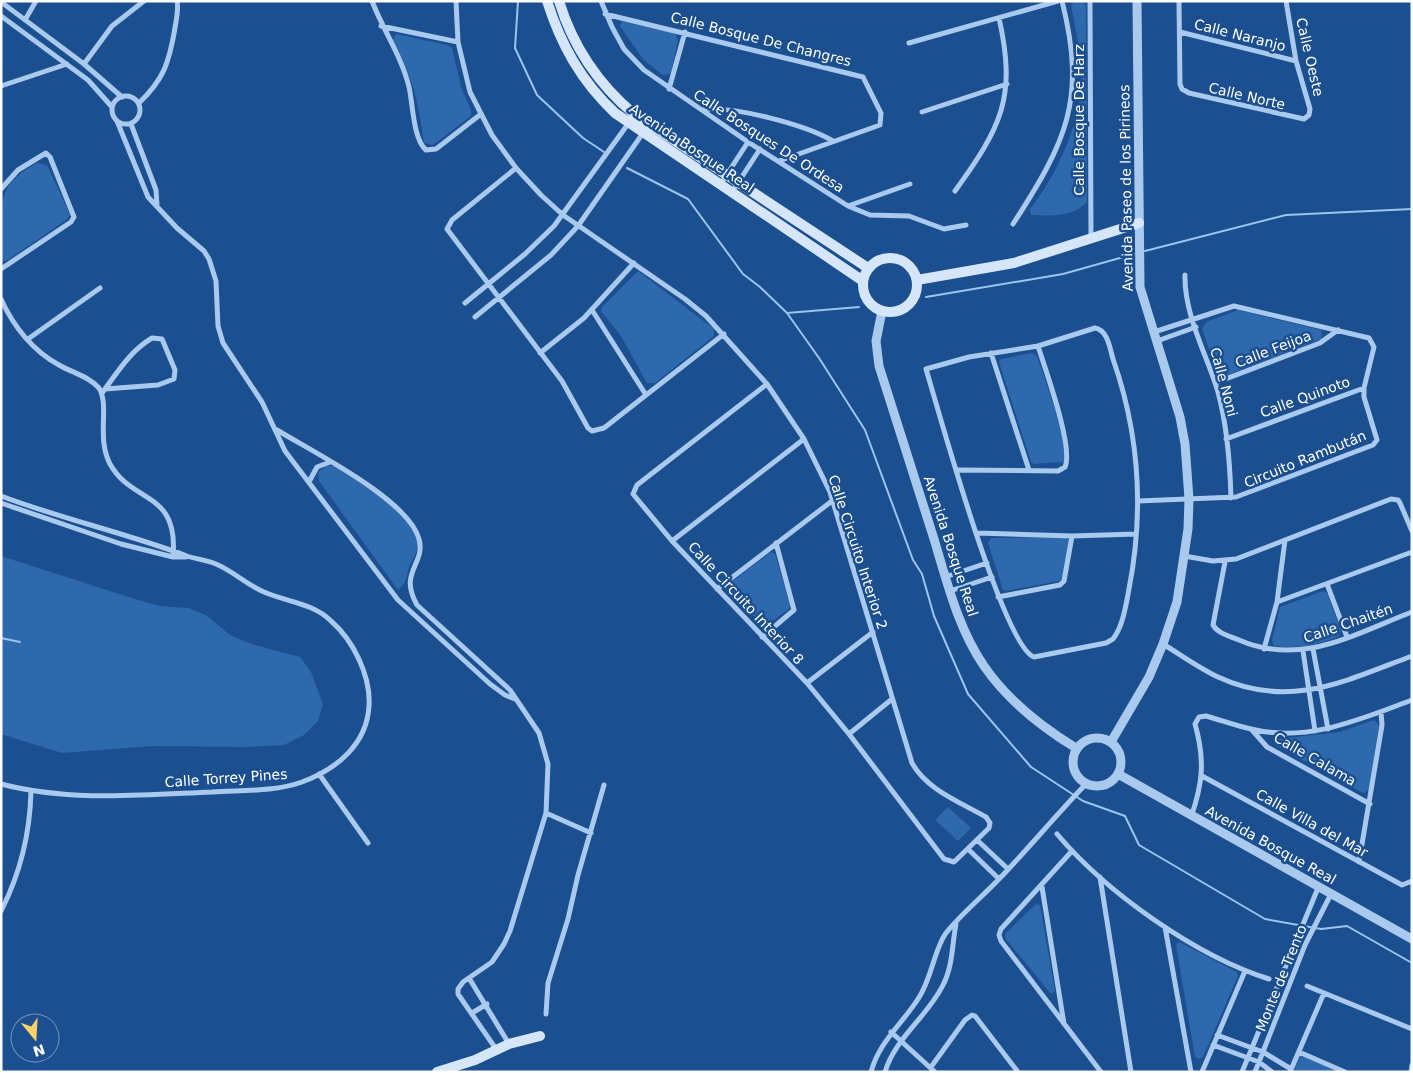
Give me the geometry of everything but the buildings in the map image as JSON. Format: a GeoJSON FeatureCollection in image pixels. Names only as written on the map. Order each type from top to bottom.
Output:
{"type":"FeatureCollection","features":[{"type":"Feature","properties":{"kind":"main road","name":"Avenida Bosque Real"},"geometry":{"type":"LineString","coordinates":[[547,1],[563,46],[584,79],[605,103],[628,124],[720,185],[735,188],[868,268]]}},
{"type":"Feature","properties":{"kind":"main road","name":"Avenida Bosque Real"},"geometry":{"type":"LineString","coordinates":[[559,1],[570,31],[585,61],[614,97],[634,114],[726,175],[735,188],[863,281]]}},
{"type":"Feature","properties":{"kind":"main road"},"geometry":{"type":"LineString","coordinates":[[917,280],[1014,263],[1139,223]]}},
{"type":"Feature","properties":{"kind":"main road"},"geometry":{"type":"LineString","coordinates":[[896,258],[909,266],[917,280],[915,295],[905,308],[898,311],[882,311],[869,303],[865,296],[863,281],[868,268],[880,260],[896,258]]}},
{"type":"Feature","properties":{"kind":"main road"},"geometry":{"type":"LineString","coordinates":[[437,1072],[468,1062],[509,1044],[540,1036]]}},
{"type":"Feature","properties":{"kind":"street"},"geometry":{"type":"LineString","coordinates":[[25,20],[36,1]]}},
{"type":"Feature","properties":{"kind":"street"},"geometry":{"type":"LineString","coordinates":[[84,64],[112,26],[144,1]]}},
{"type":"Feature","properties":{"kind":"street"},"geometry":{"type":"LineString","coordinates":[[131,124],[138,118],[139,103],[154,88],[165,71],[172,45],[177,1]]}},
{"type":"Feature","properties":{"kind":"street"},"geometry":{"type":"LineString","coordinates":[[372,1],[381,26],[404,73],[418,136],[423,147],[426,150],[436,149],[481,114]]}},
{"type":"Feature","properties":{"kind":"street","name":"Calle Circuito Interior 2"},"geometry":{"type":"LineString","coordinates":[[456,1],[458,42],[470,92],[499,146],[516,168],[541,196],[563,215],[685,299],[724,334],[767,384],[804,439],[832,500],[907,750],[916,770],[939,791],[988,820],[989,828],[968,850],[950,863]]}},
{"type":"Feature","properties":{"kind":"street","name":"Calle Bosques De Ordesa"},"geometry":{"type":"LineString","coordinates":[[601,1],[624,49],[634,61],[669,89],[848,206],[870,215],[909,216],[944,229],[966,225]]}},
{"type":"Feature","properties":{"kind":"street"},"geometry":{"type":"LineString","coordinates":[[909,43],[1058,1]]}},
{"type":"Feature","properties":{"kind":"street"},"geometry":{"type":"LineString","coordinates":[[1013,224],[1051,164],[1067,122],[1074,80],[1074,62],[1062,1]]}},
{"type":"Feature","properties":{"kind":"street","name":"Calle Bosque De Harz"},"geometry":{"type":"LineString","coordinates":[[1090,1],[1091,239]]}},
{"type":"Feature","properties":{"kind":"street","name":"Avenida Paseo de los Pirineos"},"geometry":{"type":"LineString","coordinates":[[1111,742],[1136,700],[1163,644],[1177,602],[1190,499],[1185,444],[1180,417],[1140,287],[1137,1]]}},
{"type":"Feature","properties":{"kind":"street"},"geometry":{"type":"LineString","coordinates":[[1179,1],[1180,32]]}},
{"type":"Feature","properties":{"kind":"street","name":"Calle Oeste"},"geometry":{"type":"LineString","coordinates":[[1286,1],[1296,61],[1310,109],[1307,117]]}},
{"type":"Feature","properties":{"kind":"street"},"geometry":{"type":"LineString","coordinates":[[1,2],[84,64],[122,97],[132,97],[139,103]]}},
{"type":"Feature","properties":{"kind":"street","name":"Calle Bosque De Changres"},"geometry":{"type":"LineString","coordinates":[[606,14],[859,75],[868,85],[882,114],[882,122],[877,127],[833,141]]}},
{"type":"Feature","properties":{"kind":"street"},"geometry":{"type":"LineString","coordinates":[[1,16],[95,86],[112,107],[113,117],[117,121],[148,197],[177,228],[204,251],[209,259],[216,281],[220,336],[277,430],[285,451],[310,480],[403,605],[490,684],[505,695],[515,699]]}},
{"type":"Feature","properties":{"kind":"street"},"geometry":{"type":"LineString","coordinates":[[955,191],[982,153],[995,130],[1004,106],[1007,84],[1007,58],[999,18]]}},
{"type":"Feature","properties":{"kind":"street"},"geometry":{"type":"LineString","coordinates":[[381,26],[458,42]]}},
{"type":"Feature","properties":{"kind":"street"},"geometry":{"type":"LineString","coordinates":[[669,89],[685,32]]}},
{"type":"Feature","properties":{"kind":"street","name":"Calle Naranjo"},"geometry":{"type":"LineString","coordinates":[[1180,32],[1296,61]]}},
{"type":"Feature","properties":{"kind":"street","name":"Calle Norte"},"geometry":{"type":"LineString","coordinates":[[1180,32],[1180,84],[1182,89],[1189,93],[1299,119],[1307,117]]}},
{"type":"Feature","properties":{"kind":"street"},"geometry":{"type":"LineString","coordinates":[[1,86],[67,64]]}},
{"type":"Feature","properties":{"kind":"street"},"geometry":{"type":"LineString","coordinates":[[922,112],[1007,84]]}},
{"type":"Feature","properties":{"kind":"street"},"geometry":{"type":"LineString","coordinates":[[112,107],[122,97]]}},
{"type":"Feature","properties":{"kind":"street"},"geometry":{"type":"LineString","coordinates":[[702,110],[713,108],[736,111],[809,130],[833,141]]}},
{"type":"Feature","properties":{"kind":"street"},"geometry":{"type":"LineString","coordinates":[[117,121],[131,124]]}},
{"type":"Feature","properties":{"kind":"street"},"geometry":{"type":"LineString","coordinates":[[131,124],[156,190],[157,205]]}},
{"type":"Feature","properties":{"kind":"street"},"geometry":{"type":"LineString","coordinates":[[465,302],[539,242],[563,215],[628,124]]}},
{"type":"Feature","properties":{"kind":"street"},"geometry":{"type":"LineString","coordinates":[[475,317],[551,255],[578,226],[643,133]]}},
{"type":"Feature","properties":{"kind":"street"},"geometry":{"type":"LineString","coordinates":[[779,160],[833,141]]}},
{"type":"Feature","properties":{"kind":"street"},"geometry":{"type":"LineString","coordinates":[[720,185],[748,142]]}},
{"type":"Feature","properties":{"kind":"street"},"geometry":{"type":"LineString","coordinates":[[735,188],[760,149]]}},
{"type":"Feature","properties":{"kind":"street"},"geometry":{"type":"LineString","coordinates":[[1,189],[18,170],[46,153],[50,157],[74,217],[71,222],[1,269]]}},
{"type":"Feature","properties":{"kind":"street"},"geometry":{"type":"LineString","coordinates":[[516,168],[452,220],[447,227],[448,232],[562,381],[588,428],[592,431],[604,428],[724,334]]}},
{"type":"Feature","properties":{"kind":"street"},"geometry":{"type":"LineString","coordinates":[[848,206],[910,184]]}},
{"type":"Feature","properties":{"kind":"street"},"geometry":{"type":"LineString","coordinates":[[540,353],[592,310],[634,263]]}},
{"type":"Feature","properties":{"kind":"street","name":"Calle Noni"},"geometry":{"type":"LineString","coordinates":[[1185,275],[1194,320],[1215,384],[1226,439],[1231,498]]}},
{"type":"Feature","properties":{"kind":"street"},"geometry":{"type":"LineString","coordinates":[[28,339],[100,288]]}},
{"type":"Feature","properties":{"kind":"street"},"geometry":{"type":"LineString","coordinates":[[1,299],[11,319],[28,339],[56,364],[90,380],[103,390],[158,386],[174,379],[174,370],[162,339],[152,338],[130,356],[103,390],[102,441],[110,463],[118,475],[150,497],[162,509],[171,528],[173,557]]}},
{"type":"Feature","properties":{"kind":"street","name":"Circuito Rambután"},"geometry":{"type":"LineString","coordinates":[[1138,500],[1231,498],[1241,496],[1376,443],[1378,437],[1366,410],[1364,388],[1374,347],[1370,338],[1234,306],[1194,320],[1156,337]]}},
{"type":"Feature","properties":{"kind":"street"},"geometry":{"type":"LineString","coordinates":[[592,310],[646,394]]}},
{"type":"Feature","properties":{"kind":"street","name":"Avenida Bosque Real"},"geometry":{"type":"LineString","coordinates":[[882,311],[876,341],[876,356],[945,576],[972,647],[997,683],[1032,719],[1076,748]]}},
{"type":"Feature","properties":{"kind":"street"},"geometry":{"type":"LineString","coordinates":[[1156,337],[1196,327]]}},
{"type":"Feature","properties":{"kind":"street"},"geometry":{"type":"LineString","coordinates":[[1096,328],[1104,333],[1121,382],[1129,414],[1134,440],[1138,500],[1136,534],[1126,606],[1116,634],[1110,641],[1044,656],[1030,656],[1021,646],[998,597],[926,369],[991,354],[1038,346],[1096,328]]}},
{"type":"Feature","properties":{"kind":"street","name":"Calle Feijoa"},"geometry":{"type":"LineString","coordinates":[[1215,384],[1320,343],[1338,330]]}},
{"type":"Feature","properties":{"kind":"street"},"geometry":{"type":"LineString","coordinates":[[958,470],[1058,471],[1065,467],[1067,460],[1056,402],[1038,346]]}},
{"type":"Feature","properties":{"kind":"street"},"geometry":{"type":"LineString","coordinates":[[991,354],[1029,470]]}},
{"type":"Feature","properties":{"kind":"street","name":"Calle Circuito Interior 8"},"geometry":{"type":"LineString","coordinates":[[767,384],[635,488],[635,497],[716,589],[807,683],[849,734],[944,859],[950,863]]}},
{"type":"Feature","properties":{"kind":"street","name":"Calle Quinoto"},"geometry":{"type":"LineString","coordinates":[[1226,439],[1364,388]]}},
{"type":"Feature","properties":{"kind":"street"},"geometry":{"type":"LineString","coordinates":[[277,430],[374,490],[398,510],[415,530],[420,549],[409,581],[412,596],[417,605],[506,685],[531,720],[544,746],[549,780],[546,813],[504,944],[492,962],[460,985],[458,992],[496,1049]]}},
{"type":"Feature","properties":{"kind":"street"},"geometry":{"type":"LineString","coordinates":[[672,541],[804,439]]}},
{"type":"Feature","properties":{"kind":"street"},"geometry":{"type":"LineString","coordinates":[[310,480],[317,467],[330,462]]}},
{"type":"Feature","properties":{"kind":"street","name":"Calle Torrey Pines"},"geometry":{"type":"LineString","coordinates":[[1,496],[72,521],[216,564],[263,592],[316,610],[332,620],[348,641],[361,665],[370,698],[369,715],[357,744],[346,757],[319,774],[288,786],[270,789],[82,796],[31,792],[1,784]]}},
{"type":"Feature","properties":{"kind":"street"},"geometry":{"type":"LineString","coordinates":[[1184,556],[1225,562],[1391,499],[1398,500],[1400,503],[1412,531]]}},
{"type":"Feature","properties":{"kind":"street"},"geometry":{"type":"LineString","coordinates":[[716,589],[832,500]]}},
{"type":"Feature","properties":{"kind":"street","name":"Calle Torrey Pines"},"geometry":{"type":"LineString","coordinates":[[1,503],[87,534],[173,557],[189,557]]}},
{"type":"Feature","properties":{"kind":"street"},"geometry":{"type":"LineString","coordinates":[[977,534],[1072,536],[1136,534]]}},
{"type":"Feature","properties":{"kind":"street"},"geometry":{"type":"LineString","coordinates":[[998,597],[1060,585],[1064,581],[1072,536]]}},
{"type":"Feature","properties":{"kind":"street"},"geometry":{"type":"LineString","coordinates":[[1264,649],[1277,602],[1285,540]]}},
{"type":"Feature","properties":{"kind":"street"},"geometry":{"type":"LineString","coordinates":[[762,637],[794,610],[776,543]]}},
{"type":"Feature","properties":{"kind":"street"},"geometry":{"type":"LineString","coordinates":[[1277,602],[1412,552]]}},
{"type":"Feature","properties":{"kind":"street","name":"Calle Chaitén"},"geometry":{"type":"LineString","coordinates":[[1225,562],[1213,618],[1215,628],[1252,646],[1285,652],[1313,649],[1412,612]]}},
{"type":"Feature","properties":{"kind":"street"},"geometry":{"type":"LineString","coordinates":[[945,576],[987,563]]}},
{"type":"Feature","properties":{"kind":"street"},"geometry":{"type":"LineString","coordinates":[[950,590],[992,578]]}},
{"type":"Feature","properties":{"kind":"street"},"geometry":{"type":"LineString","coordinates":[[1326,584],[1347,637]]}},
{"type":"Feature","properties":{"kind":"street"},"geometry":{"type":"LineString","coordinates":[[807,683],[873,632]]}},
{"type":"Feature","properties":{"kind":"street"},"geometry":{"type":"LineString","coordinates":[[1163,644],[1217,676],[1251,689],[1272,692],[1320,689],[1412,656]]}},
{"type":"Feature","properties":{"kind":"street"},"geometry":{"type":"LineString","coordinates":[[1313,649],[1328,729]]}},
{"type":"Feature","properties":{"kind":"street"},"geometry":{"type":"LineString","coordinates":[[1303,651],[1315,731]]}},
{"type":"Feature","properties":{"kind":"street"},"geometry":{"type":"LineString","coordinates":[[849,734],[892,699]]}},
{"type":"Feature","properties":{"kind":"street"},"geometry":{"type":"LineString","coordinates":[[1191,817],[1202,776],[1201,746],[1195,724],[1199,718],[1206,716],[1252,730],[1285,733],[1315,731],[1328,729],[1412,700]]}},
{"type":"Feature","properties":{"kind":"street","name":"Calle Calama"},"geometry":{"type":"LineString","coordinates":[[1359,862],[1382,725],[1381,712]]}},
{"type":"Feature","properties":{"kind":"street","name":"Calle Calama"},"geometry":{"type":"LineString","coordinates":[[1252,730],[1267,747],[1370,804]]}},
{"type":"Feature","properties":{"kind":"street"},"geometry":{"type":"LineString","coordinates":[[1096,737],[1111,742],[1121,756],[1118,774],[1113,780],[1100,786],[1086,784],[1074,772],[1072,764],[1076,748],[1082,742],[1096,737]]}},
{"type":"Feature","properties":{"kind":"street"},"geometry":{"type":"LineString","coordinates":[[319,774],[368,843]]}},
{"type":"Feature","properties":{"kind":"street","name":"Avenida Bosque Real"},"geometry":{"type":"LineString","coordinates":[[1118,774],[1191,817],[1412,939]]}},
{"type":"Feature","properties":{"kind":"street","name":"Calle Villa del Mar"},"geometry":{"type":"LineString","coordinates":[[1202,776],[1402,885],[1412,881]]}},
{"type":"Feature","properties":{"kind":"street"},"geometry":{"type":"LineString","coordinates":[[871,1072],[876,1057],[891,1032],[918,999],[932,974],[941,941],[1086,784]]}},
{"type":"Feature","properties":{"kind":"street"},"geometry":{"type":"LineString","coordinates":[[546,1014],[548,983],[568,919],[578,875],[604,785]]}},
{"type":"Feature","properties":{"kind":"street"},"geometry":{"type":"LineString","coordinates":[[1,911],[24,847],[31,809],[31,792]]}},
{"type":"Feature","properties":{"kind":"street"},"geometry":{"type":"LineString","coordinates":[[546,813],[591,834]]}},
{"type":"Feature","properties":{"kind":"street"},"geometry":{"type":"LineString","coordinates":[[1057,834],[1100,877],[1165,927],[1245,971],[1269,979]]}},
{"type":"Feature","properties":{"kind":"street"},"geometry":{"type":"LineString","coordinates":[[977,840],[1008,869]]}},
{"type":"Feature","properties":{"kind":"street"},"geometry":{"type":"LineString","coordinates":[[968,850],[999,879]]}},
{"type":"Feature","properties":{"kind":"street"},"geometry":{"type":"LineString","coordinates":[[1072,851],[1001,929],[1000,938],[1101,1072]]}},
{"type":"Feature","properties":{"kind":"street"},"geometry":{"type":"LineString","coordinates":[[1100,877],[1131,1072]]}},
{"type":"Feature","properties":{"kind":"street"},"geometry":{"type":"LineString","coordinates":[[1042,886],[1064,1025]]}},
{"type":"Feature","properties":{"kind":"street","name":"Monte de Trento"},"geometry":{"type":"LineString","coordinates":[[1242,1072],[1318,888]]}},
{"type":"Feature","properties":{"kind":"street","name":"Monte de Trento"},"geometry":{"type":"LineString","coordinates":[[1255,1072],[1305,945],[1331,894]]}},
{"type":"Feature","properties":{"kind":"street"},"geometry":{"type":"LineString","coordinates":[[1304,921],[1314,925]]}},
{"type":"Feature","properties":{"kind":"street"},"geometry":{"type":"LineString","coordinates":[[885,1072],[901,1042],[943,985],[951,962],[956,923]]}},
{"type":"Feature","properties":{"kind":"street"},"geometry":{"type":"LineString","coordinates":[[1165,927],[1191,1072]]}},
{"type":"Feature","properties":{"kind":"street"},"geometry":{"type":"LineString","coordinates":[[1202,1072],[1245,971]]}},
{"type":"Feature","properties":{"kind":"street"},"geometry":{"type":"LineString","coordinates":[[469,978],[509,1044]]}},
{"type":"Feature","properties":{"kind":"street"},"geometry":{"type":"LineString","coordinates":[[1307,986],[1412,1029]]}},
{"type":"Feature","properties":{"kind":"street"},"geometry":{"type":"LineString","coordinates":[[1218,1035],[1263,1052],[1291,1070],[1324,993]]}},
{"type":"Feature","properties":{"kind":"street"},"geometry":{"type":"LineString","coordinates":[[472,1013],[486,1004]]}},
{"type":"Feature","properties":{"kind":"street"},"geometry":{"type":"LineString","coordinates":[[891,1032],[933,1070],[965,1020],[975,1016],[1018,1072]]}},
{"type":"Feature","properties":{"kind":"street"},"geometry":{"type":"LineString","coordinates":[[1213,1045],[1259,1062],[1272,1072]]}},
{"type":"Feature","properties":{"kind":"street"},"geometry":{"type":"LineString","coordinates":[[1299,1052],[1345,1072]]}},
{"type":"Feature","properties":{"kind":"street"},"geometry":{"type":"LineString","coordinates":[[1411,1072],[1412,1065]]}},
{"type":"Feature","properties":{"kind":"shaded area"},"geometry":{"type":"Polygon","coordinates":[[[1075,1],[1085,3],[1086,8],[1087,202],[1082,207],[1061,215],[1031,215],[1030,209],[1047,184],[1063,154],[1078,108],[1082,82],[1079,49],[1071,5],[1075,1]]]}},
{"type":"Feature","properties":{"kind":"shaded area"},"geometry":{"type":"Polygon","coordinates":[[[622,21],[675,33],[678,40],[671,73],[664,76],[643,59],[620,26],[622,21]]]}},
{"type":"Feature","properties":{"kind":"shaded area"},"geometry":{"type":"Polygon","coordinates":[[[396,34],[447,45],[452,48],[461,87],[471,110],[471,116],[433,145],[424,143],[414,90],[393,40],[396,34]]]}},
{"type":"Feature","properties":{"kind":"shaded area"},"geometry":{"type":"Polygon","coordinates":[[[37,163],[47,165],[70,215],[66,220],[8,260],[2,262],[1,218],[3,198],[6,190],[17,176],[37,163]]]}},
{"type":"Feature","properties":{"kind":"shaded area"},"geometry":{"type":"Polygon","coordinates":[[[638,271],[714,329],[714,336],[655,383],[647,383],[621,336],[601,311],[602,307],[638,271]]]}},
{"type":"Feature","properties":{"kind":"shaded area"},"geometry":{"type":"Polygon","coordinates":[[[1238,310],[1321,330],[1321,339],[1222,377],[1218,374],[1202,329],[1206,322],[1238,310]]]}},
{"type":"Feature","properties":{"kind":"shaded area"},"geometry":{"type":"Polygon","coordinates":[[[1032,353],[1037,356],[1060,423],[1066,461],[1064,462],[1034,464],[1031,462],[999,362],[1001,359],[1032,353]]]}},
{"type":"Feature","properties":{"kind":"shaded area"},"geometry":{"type":"Polygon","coordinates":[[[327,466],[334,466],[370,488],[396,509],[414,531],[418,542],[417,549],[405,582],[398,590],[319,481],[318,472],[327,466]]]}},
{"type":"Feature","properties":{"kind":"shaded area"},"geometry":{"type":"Polygon","coordinates":[[[1066,537],[1069,541],[1063,576],[1059,581],[1003,590],[988,543],[991,538],[1066,537]]]}},
{"type":"Feature","properties":{"kind":"shaded area"},"geometry":{"type":"Polygon","coordinates":[[[771,552],[775,554],[790,605],[789,609],[767,625],[761,624],[727,590],[728,585],[771,552]]]}},
{"type":"Feature","properties":{"kind":"shaded area"},"geometry":{"type":"Polygon","coordinates":[[[1,556],[160,606],[188,608],[206,615],[230,635],[251,644],[300,657],[311,672],[323,704],[318,721],[304,735],[284,745],[246,747],[154,746],[62,753],[1,734],[1,556]]]}},
{"type":"Feature","properties":{"kind":"shaded area"},"geometry":{"type":"Polygon","coordinates":[[[1323,591],[1327,593],[1341,630],[1339,636],[1307,646],[1274,646],[1272,640],[1280,607],[1323,591]]]}},
{"type":"Feature","properties":{"kind":"shaded area"},"geometry":{"type":"Polygon","coordinates":[[[1374,720],[1379,725],[1369,790],[1363,793],[1275,745],[1277,739],[1340,732],[1374,720]]]}},
{"type":"Feature","properties":{"kind":"shaded area"},"geometry":{"type":"Polygon","coordinates":[[[948,807],[971,828],[958,841],[935,820],[948,807]]]}},
{"type":"Feature","properties":{"kind":"shaded area"},"geometry":{"type":"Polygon","coordinates":[[[1036,904],[1040,905],[1055,991],[1051,994],[1006,939],[1005,934],[1036,904]]]}},
{"type":"Feature","properties":{"kind":"shaded area"},"geometry":{"type":"Polygon","coordinates":[[[1179,942],[1237,972],[1238,976],[1203,1057],[1199,1059],[1195,1057],[1176,945],[1179,942]]]}},
{"type":"Feature","properties":{"kind":"shaded area"},"geometry":{"type":"Polygon","coordinates":[[[1301,1055],[1338,1072],[1293,1072],[1301,1055]]]}},
{"type":"Feature","properties":{"kind":"waterway"},"geometry":{"type":"LineString","coordinates":[[518,1],[515,48],[537,95],[583,138],[604,152]]}},
{"type":"Feature","properties":{"kind":"waterway"},"geometry":{"type":"LineString","coordinates":[[627,168],[688,199],[743,274],[760,287],[787,313],[819,358],[865,430],[913,560],[922,574],[934,616],[968,694],[1031,767],[1083,801],[1125,816],[1139,845],[1265,919],[1321,929],[1347,926],[1412,963]]}},
{"type":"Feature","properties":{"kind":"waterway"},"geometry":{"type":"LineString","coordinates":[[1145,251],[1286,215],[1412,209]]}},
{"type":"Feature","properties":{"kind":"waterway"},"geometry":{"type":"LineString","coordinates":[[926,297],[1063,274],[1134,254]]}},
{"type":"Feature","properties":{"kind":"waterway"},"geometry":{"type":"LineString","coordinates":[[787,313],[859,307]]}},
{"type":"Feature","properties":{"kind":"waterway"},"geometry":{"type":"LineString","coordinates":[[1,638],[20,642]]}}]}
